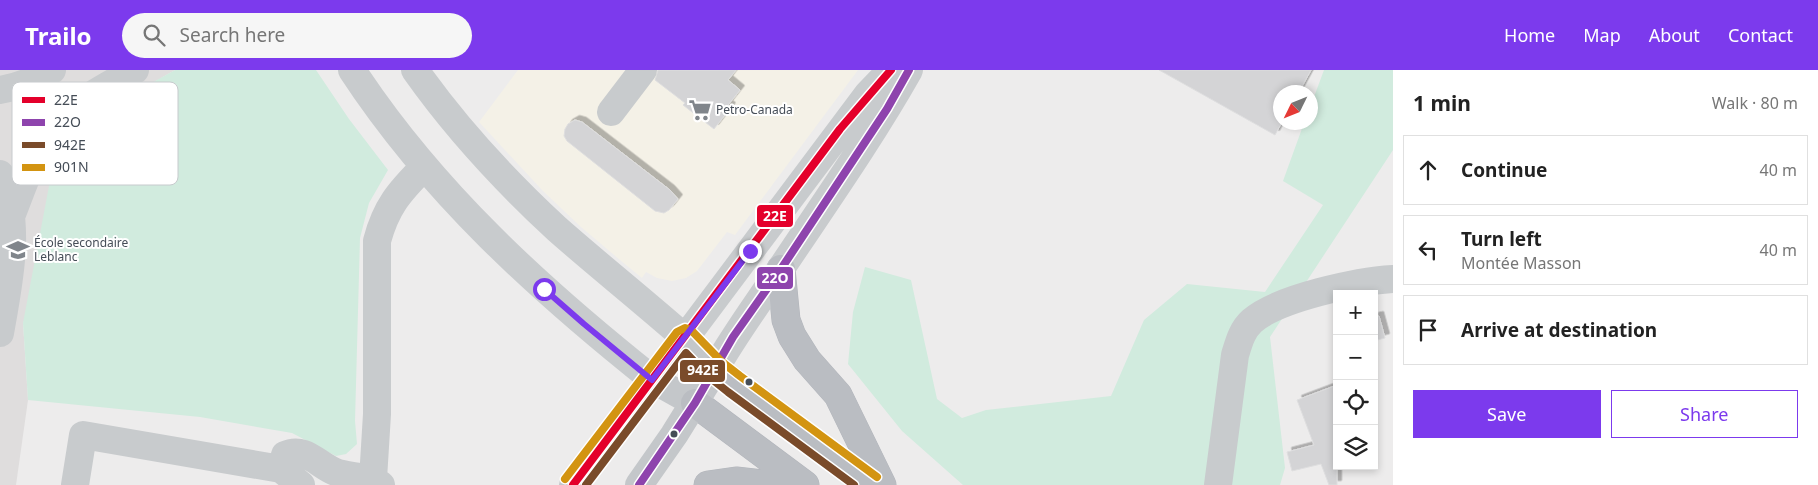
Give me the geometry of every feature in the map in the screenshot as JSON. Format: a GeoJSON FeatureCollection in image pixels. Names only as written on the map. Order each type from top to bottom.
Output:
{"type":"FeatureCollection","features":[{"type":"Feature","properties":{"kind":"highway"},"geometry":{"type":"LineString","coordinates":[[781,269],[786,320],[792,336],[807,360],[838,395],[882,485]]}},
{"type":"Feature","properties":{"kind":"highway"},"geometry":{"type":"LineString","coordinates":[[715,369],[871,485]]}},
{"type":"Feature","properties":{"kind":"highway"},"geometry":{"type":"LineString","coordinates":[[695,403],[805,485]]}},
{"type":"Feature","properties":{"kind":"highway"},"geometry":{"type":"LineString","coordinates":[[708,485],[736,481],[772,485]]}},
{"type":"Feature","properties":{"kind":"main road"},"geometry":{"type":"LineString","coordinates":[[572,485],[685,338],[715,369],[695,403],[638,485]]}},
{"type":"Feature","properties":{"kind":"main road"},"geometry":{"type":"LineString","coordinates":[[652,380],[695,403]]}},
{"type":"Feature","properties":{"kind":"street"},"geometry":{"type":"LineString","coordinates":[[30,82],[52,70]]}},
{"type":"Feature","properties":{"kind":"street"},"geometry":{"type":"LineString","coordinates":[[114,82],[134,70]]}},
{"type":"Feature","properties":{"kind":"street"},"geometry":{"type":"LineString","coordinates":[[352,70],[424,167],[480,228],[522,269],[584,324],[652,380]]}},
{"type":"Feature","properties":{"kind":"street"},"geometry":{"type":"LineString","coordinates":[[415,70],[467,136],[526,199],[599,266],[685,338],[851,116],[868,94],[891,70]]}},
{"type":"Feature","properties":{"kind":"street"},"geometry":{"type":"LineString","coordinates":[[611,112],[644,70]]}},
{"type":"Feature","properties":{"kind":"street"},"geometry":{"type":"LineString","coordinates":[[715,369],[733,337],[781,269],[887,109],[909,70]]}},
{"type":"Feature","properties":{"kind":"street"},"geometry":{"type":"LineString","coordinates":[[75,485],[83,435],[291,477],[285,455],[293,451],[303,453],[336,472],[377,482],[377,241],[382,221],[388,209],[424,167]]}},
{"type":"Feature","properties":{"kind":"street"},"geometry":{"type":"LineString","coordinates":[[0,174],[12,214],[12,255],[0,333]]}},
{"type":"Feature","properties":{"kind":"street"},"geometry":{"type":"LineString","coordinates":[[12,214],[24,185]]}},
{"type":"Feature","properties":{"kind":"street"},"geometry":{"type":"LineString","coordinates":[[1218,485],[1236,355],[1240,338],[1245,328],[1262,314],[1308,296],[1353,285],[1393,279]]}},
{"type":"Feature","properties":{"kind":"shaded area","name":"École secondaire Leblanc"},"geometry":{"type":"Polygon","coordinates":[[[0,70],[175,70],[154,82],[12,82],[12,185],[82,185],[23,323],[28,400],[16,485],[0,485],[0,70]]]}},
{"type":"Feature","properties":{"kind":"shaded area"},"geometry":{"type":"Polygon","coordinates":[[[518,70],[858,70],[735,235],[727,232],[697,271],[686,278],[672,281],[657,278],[646,272],[642,278],[620,260],[543,191],[479,122],[518,70]]]}},
{"type":"Feature","properties":{"kind":"green space"},"geometry":{"type":"Polygon","coordinates":[[[175,70],[316,70],[349,119],[388,170],[369,203],[360,238],[355,421],[357,444],[346,454],[336,456],[292,433],[200,417],[28,400],[23,323],[49,185],[178,185],[178,82],[153,82],[175,70]]]}},
{"type":"Feature","properties":{"kind":"green space"},"geometry":{"type":"Polygon","coordinates":[[[1324,70],[1393,70],[1393,150],[1270,337],[1285,468],[1280,485],[963,485],[902,431],[848,364],[853,312],[865,267],[911,280],[937,399],[962,418],[986,410],[1111,396],[1144,320],[1187,284],[1265,292],[1323,205],[1283,181],[1301,130],[1318,130],[1318,86],[1324,70]]]}},
{"type":"Feature","properties":{"kind":"building"},"geometry":{"type":"Polygon","coordinates":[[[658,70],[736,70],[728,80],[740,90],[728,105],[731,107],[714,129],[655,80],[658,70]]]}},
{"type":"Feature","properties":{"kind":"building"},"geometry":{"type":"Polygon","coordinates":[[[1159,70],[1311,70],[1303,85],[1273,85],[1273,130],[1278,130],[1275,135],[1159,70]]]}},
{"type":"Feature","properties":{"kind":"building"},"geometry":{"type":"Polygon","coordinates":[[[575,120],[582,122],[670,190],[678,199],[669,210],[664,213],[655,211],[567,141],[564,136],[565,129],[568,124],[575,120]]]}},
{"type":"Feature","properties":{"kind":"building"},"geometry":{"type":"Polygon","coordinates":[[[1378,316],[1385,338],[1378,340],[1378,335],[1378,316]]]}},
{"type":"Feature","properties":{"kind":"building"},"geometry":{"type":"Polygon","coordinates":[[[1333,386],[1333,470],[1337,470],[1337,485],[1329,485],[1321,464],[1292,471],[1287,452],[1314,445],[1297,400],[1333,386]]]}},
{"type":"Feature","properties":{"kind":"transit line","name":"22E"},"geometry":{"type":"LineString","coordinates":[[573,485],[840,129],[891,70]]}},
{"type":"Feature","properties":{"kind":"transit line","name":"22O"},"geometry":{"type":"LineString","coordinates":[[639,485],[695,403],[733,337],[781,269],[887,109],[909,70]]}},
{"type":"Feature","properties":{"kind":"transit line","name":"901N"},"geometry":{"type":"LineString","coordinates":[[565,479],[677,332],[685,328],[691,330],[722,362],[740,376],[877,477]]}},
{"type":"Feature","properties":{"kind":"transit line","name":"942E"},"geometry":{"type":"LineString","coordinates":[[586,485],[686,353],[708,376],[728,392],[854,485]]}},
{"type":"Feature","properties":{"kind":"place","name":"Petro-Canada"},"geometry":{"type":"Point","coordinates":[700,110]}},
{"type":"Feature","properties":{"kind":"place","name":"École secondaire Leblanc"},"geometry":{"type":"Point","coordinates":[18,250]}},
{"type":"Feature","properties":{"kind":"route"},"geometry":{"type":"LineString","coordinates":[[544,289],[652,380],[750,251]]}}]}
